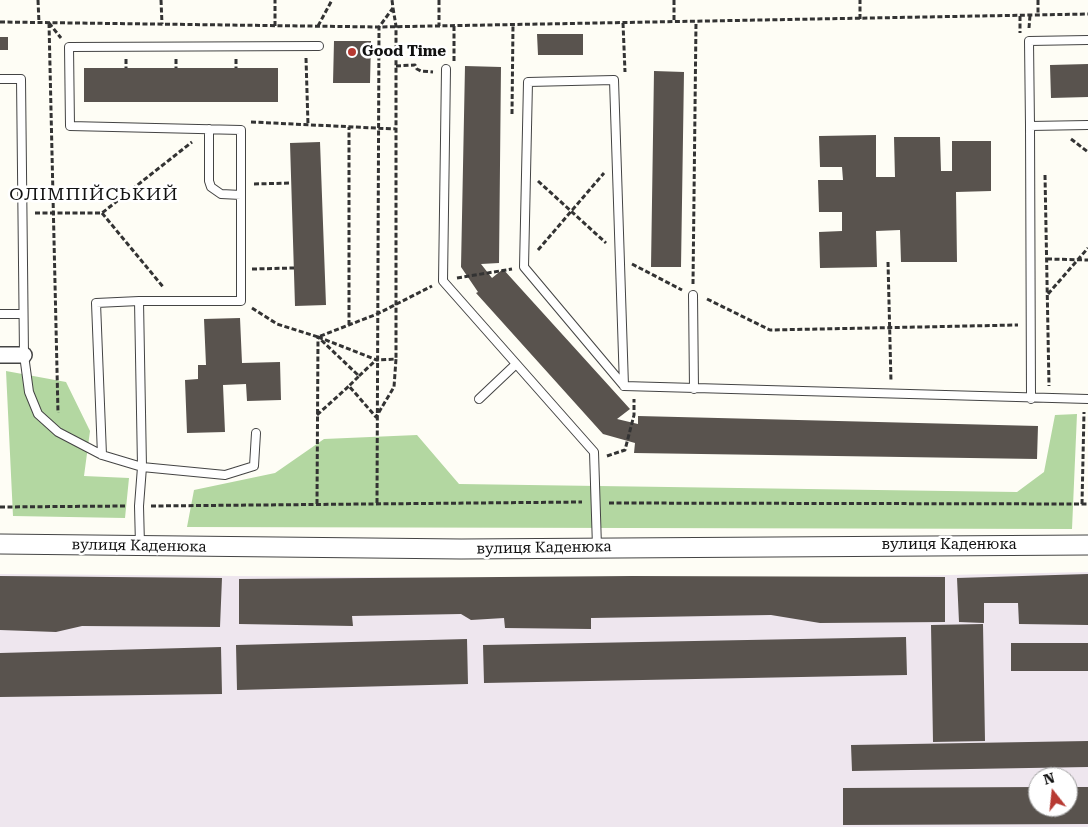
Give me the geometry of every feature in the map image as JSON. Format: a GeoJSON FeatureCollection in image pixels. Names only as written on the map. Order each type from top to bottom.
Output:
{"type":"FeatureCollection","features":[{"type":"Feature","properties":{"kind":"street"},"geometry":{"type":"LineString","coordinates":[[0,355],[24,355]]}},
{"type":"Feature","properties":{"kind":"street","name":"вулиця Каденюка"},"geometry":{"type":"LineString","coordinates":[[0,544],[268,548],[1088,545]]}},
{"type":"Feature","properties":{"kind":"lane"},"geometry":{"type":"LineString","coordinates":[[1031,399],[1029,41],[1088,40]]}},
{"type":"Feature","properties":{"kind":"lane"},"geometry":{"type":"LineString","coordinates":[[102,455],[96,303],[241,301],[241,130],[70,126],[69,47],[319,46]]}},
{"type":"Feature","properties":{"kind":"lane"},"geometry":{"type":"LineString","coordinates":[[446,68],[443,281],[594,452],[597,547]]}},
{"type":"Feature","properties":{"kind":"lane"},"geometry":{"type":"LineString","coordinates":[[0,79],[21,79],[24,355],[29,392],[38,414],[58,432],[102,455],[142,468],[225,475],[254,466],[256,433]]}},
{"type":"Feature","properties":{"kind":"lane"},"geometry":{"type":"LineString","coordinates":[[624,386],[614,80],[528,82],[524,266],[624,386],[1031,399],[1088,399]]}},
{"type":"Feature","properties":{"kind":"lane"},"geometry":{"type":"LineString","coordinates":[[1030,126],[1088,125]]}},
{"type":"Feature","properties":{"kind":"lane"},"geometry":{"type":"LineString","coordinates":[[209,129],[208,181],[211,187],[221,194],[241,195]]}},
{"type":"Feature","properties":{"kind":"lane"},"geometry":{"type":"LineString","coordinates":[[693,295],[694,389]]}},
{"type":"Feature","properties":{"kind":"lane"},"geometry":{"type":"LineString","coordinates":[[139,301],[142,468],[139,506],[140,545]]}},
{"type":"Feature","properties":{"kind":"lane"},"geometry":{"type":"LineString","coordinates":[[0,314],[23,314]]}},
{"type":"Feature","properties":{"kind":"lane"},"geometry":{"type":"LineString","coordinates":[[479,399],[516,364]]}},
{"type":"Feature","properties":{"kind":"path"},"geometry":{"type":"LineString","coordinates":[[38,0],[39,23]]}},
{"type":"Feature","properties":{"kind":"path"},"geometry":{"type":"LineString","coordinates":[[161,0],[162,24]]}},
{"type":"Feature","properties":{"kind":"path"},"geometry":{"type":"LineString","coordinates":[[275,0],[275,26]]}},
{"type":"Feature","properties":{"kind":"path"},"geometry":{"type":"LineString","coordinates":[[318,26],[332,0]]}},
{"type":"Feature","properties":{"kind":"path"},"geometry":{"type":"LineString","coordinates":[[376,417],[394,387],[396,359],[396,26],[392,0]]}},
{"type":"Feature","properties":{"kind":"path"},"geometry":{"type":"LineString","coordinates":[[439,0],[439,26]]}},
{"type":"Feature","properties":{"kind":"path"},"geometry":{"type":"LineString","coordinates":[[674,0],[674,22]]}},
{"type":"Feature","properties":{"kind":"path"},"geometry":{"type":"LineString","coordinates":[[860,0],[860,19]]}},
{"type":"Feature","properties":{"kind":"path"},"geometry":{"type":"LineString","coordinates":[[1038,0],[1038,15]]}},
{"type":"Feature","properties":{"kind":"path"},"geometry":{"type":"LineString","coordinates":[[377,503],[379,27],[392,8]]}},
{"type":"Feature","properties":{"kind":"path"},"geometry":{"type":"LineString","coordinates":[[0,22],[379,27],[1088,14]]}},
{"type":"Feature","properties":{"kind":"path"},"geometry":{"type":"LineString","coordinates":[[693,295],[696,22]]}},
{"type":"Feature","properties":{"kind":"path"},"geometry":{"type":"LineString","coordinates":[[49,23],[58,432]]}},
{"type":"Feature","properties":{"kind":"path"},"geometry":{"type":"LineString","coordinates":[[512,122],[513,25]]}},
{"type":"Feature","properties":{"kind":"path"},"geometry":{"type":"LineString","coordinates":[[168,55],[176,55]]}},
{"type":"Feature","properties":{"kind":"path"},"geometry":{"type":"LineString","coordinates":[[306,64],[308,125]]}},
{"type":"Feature","properties":{"kind":"path"},"geometry":{"type":"LineString","coordinates":[[241,130],[240,122],[396,129]]}},
{"type":"Feature","properties":{"kind":"path"},"geometry":{"type":"LineString","coordinates":[[349,127],[350,325]]}},
{"type":"Feature","properties":{"kind":"path"},"geometry":{"type":"LineString","coordinates":[[54,214],[102,213],[209,129]]}},
{"type":"Feature","properties":{"kind":"path"},"geometry":{"type":"LineString","coordinates":[[1069,138],[1088,152]]}},
{"type":"Feature","properties":{"kind":"path"},"geometry":{"type":"LineString","coordinates":[[526,170],[610,246],[609,236]]}},
{"type":"Feature","properties":{"kind":"path"},"geometry":{"type":"LineString","coordinates":[[318,338],[377,314],[443,281],[524,266],[607,170],[607,179]]}},
{"type":"Feature","properties":{"kind":"path"},"geometry":{"type":"LineString","coordinates":[[1045,173],[1049,399]]}},
{"type":"Feature","properties":{"kind":"path"},"geometry":{"type":"LineString","coordinates":[[241,184],[291,183]]}},
{"type":"Feature","properties":{"kind":"path"},"geometry":{"type":"LineString","coordinates":[[102,213],[174,301]]}},
{"type":"Feature","properties":{"kind":"path"},"geometry":{"type":"LineString","coordinates":[[1048,295],[1088,248]]}},
{"type":"Feature","properties":{"kind":"path"},"geometry":{"type":"LineString","coordinates":[[620,256],[662,281],[693,295],[715,301],[770,330],[1031,325]]}},
{"type":"Feature","properties":{"kind":"path"},"geometry":{"type":"LineString","coordinates":[[510,259],[510,269],[517,276]]}},
{"type":"Feature","properties":{"kind":"path"},"geometry":{"type":"LineString","coordinates":[[1047,260],[1088,260]]}},
{"type":"Feature","properties":{"kind":"path"},"geometry":{"type":"LineString","coordinates":[[888,262],[891,395]]}},
{"type":"Feature","properties":{"kind":"path"},"geometry":{"type":"LineString","coordinates":[[241,269],[294,268]]}},
{"type":"Feature","properties":{"kind":"path"},"geometry":{"type":"LineString","coordinates":[[241,301],[276,324],[377,360],[396,359]]}},
{"type":"Feature","properties":{"kind":"path"},"geometry":{"type":"LineString","coordinates":[[318,338],[359,376]]}},
{"type":"Feature","properties":{"kind":"path"},"geometry":{"type":"LineString","coordinates":[[317,504],[318,338]]}},
{"type":"Feature","properties":{"kind":"path"},"geometry":{"type":"LineString","coordinates":[[317,415],[377,360]]}},
{"type":"Feature","properties":{"kind":"path"},"geometry":{"type":"LineString","coordinates":[[349,386],[376,417]]}},
{"type":"Feature","properties":{"kind":"path"},"geometry":{"type":"LineString","coordinates":[[595,460],[625,450],[634,415],[635,387]]}},
{"type":"Feature","properties":{"kind":"path"},"geometry":{"type":"LineString","coordinates":[[1082,504],[1084,408]]}},
{"type":"Feature","properties":{"kind":"path"},"geometry":{"type":"LineString","coordinates":[[0,507],[377,503],[1088,504]]}},
{"type":"Feature","properties":{"kind":"shaded area"},"geometry":{"type":"Polygon","coordinates":[[[1088,572],[1088,827],[0,827],[0,574],[717,580],[1088,572]]]}},
{"type":"Feature","properties":{"kind":"green space"},"geometry":{"type":"Polygon","coordinates":[[[6,371],[66,382],[90,431],[84,476],[129,478],[125,518],[13,516],[6,371]]]}},
{"type":"Feature","properties":{"kind":"green space"},"geometry":{"type":"Polygon","coordinates":[[[1077,414],[1072,529],[187,527],[194,490],[275,473],[324,439],[417,435],[459,484],[1017,492],[1044,472],[1055,415],[1077,414]]]}},
{"type":"Feature","properties":{"kind":"building"},"geometry":{"type":"Polygon","coordinates":[[[537,34],[583,34],[583,55],[538,55],[537,34]]]}},
{"type":"Feature","properties":{"kind":"building"},"geometry":{"type":"Polygon","coordinates":[[[0,37],[8,37],[8,50],[0,50],[0,37]]]}},
{"type":"Feature","properties":{"kind":"building","name":"Good Time"},"geometry":{"type":"Polygon","coordinates":[[[334,41],[371,41],[370,83],[333,83],[334,41]]]}},
{"type":"Feature","properties":{"kind":"building"},"geometry":{"type":"Polygon","coordinates":[[[1088,64],[1088,97],[1051,98],[1050,65],[1088,64]]]}},
{"type":"Feature","properties":{"kind":"building"},"geometry":{"type":"Polygon","coordinates":[[[465,66],[501,67],[499,263],[481,264],[492,278],[503,269],[630,409],[617,419],[638,424],[638,416],[1038,426],[1037,459],[634,453],[635,443],[603,434],[476,293],[478,292],[461,267],[465,66]]]}},
{"type":"Feature","properties":{"kind":"building"},"geometry":{"type":"Polygon","coordinates":[[[84,68],[278,68],[278,102],[84,102],[84,68]]]}},
{"type":"Feature","properties":{"kind":"building"},"geometry":{"type":"Polygon","coordinates":[[[654,71],[684,72],[681,267],[651,267],[654,71]]]}},
{"type":"Feature","properties":{"kind":"building"},"geometry":{"type":"Polygon","coordinates":[[[876,135],[876,177],[895,177],[894,137],[940,137],[941,171],[952,171],[952,141],[991,141],[991,191],[956,192],[957,262],[901,262],[900,230],[876,231],[877,267],[820,268],[819,232],[842,231],[842,212],[819,212],[818,180],[843,180],[842,167],[820,167],[819,136],[876,135]]]}},
{"type":"Feature","properties":{"kind":"building"},"geometry":{"type":"Polygon","coordinates":[[[320,142],[326,305],[295,306],[290,143],[320,142]]]}},
{"type":"Feature","properties":{"kind":"building"},"geometry":{"type":"Polygon","coordinates":[[[240,318],[242,363],[280,362],[281,400],[247,401],[246,384],[223,385],[225,432],[187,433],[185,380],[198,379],[198,365],[206,365],[204,319],[240,318]]]}},
{"type":"Feature","properties":{"kind":"building"},"geometry":{"type":"Polygon","coordinates":[[[1088,574],[1088,625],[1019,624],[1018,603],[984,603],[984,623],[959,622],[957,578],[1088,574]]]}},
{"type":"Feature","properties":{"kind":"building"},"geometry":{"type":"Polygon","coordinates":[[[0,576],[222,578],[220,627],[82,626],[56,632],[0,630],[0,576]]]}},
{"type":"Feature","properties":{"kind":"building"},"geometry":{"type":"Polygon","coordinates":[[[632,576],[945,577],[945,622],[820,623],[771,615],[591,618],[591,629],[505,628],[504,618],[471,620],[461,614],[352,616],[353,626],[239,624],[239,579],[632,576]]]}},
{"type":"Feature","properties":{"kind":"building"},"geometry":{"type":"Polygon","coordinates":[[[983,624],[985,741],[933,742],[931,625],[983,624]]]}},
{"type":"Feature","properties":{"kind":"building"},"geometry":{"type":"Polygon","coordinates":[[[906,637],[907,675],[484,683],[483,645],[906,637]]]}},
{"type":"Feature","properties":{"kind":"building"},"geometry":{"type":"Polygon","coordinates":[[[467,639],[468,684],[237,690],[236,645],[467,639]]]}},
{"type":"Feature","properties":{"kind":"building"},"geometry":{"type":"Polygon","coordinates":[[[1011,643],[1088,643],[1088,671],[1011,671],[1011,643]]]}},
{"type":"Feature","properties":{"kind":"building"},"geometry":{"type":"Polygon","coordinates":[[[221,647],[222,694],[0,697],[0,653],[221,647]]]}},
{"type":"Feature","properties":{"kind":"building"},"geometry":{"type":"Polygon","coordinates":[[[1088,741],[1088,767],[852,771],[851,745],[1088,741]]]}},
{"type":"Feature","properties":{"kind":"building"},"geometry":{"type":"Polygon","coordinates":[[[1028,787],[1028,817],[1078,817],[1078,787],[1088,787],[1088,824],[843,825],[843,788],[1028,787]]]}},
{"type":"Feature","properties":{"kind":"place","name":"Good Time"},"geometry":{"type":"Point","coordinates":[352,52]}},
{"type":"Feature","properties":{"kind":"district","name":"ОЛІМПІЙСЬКИЙ"},"geometry":{"type":"Point","coordinates":[94,195]}}]}
